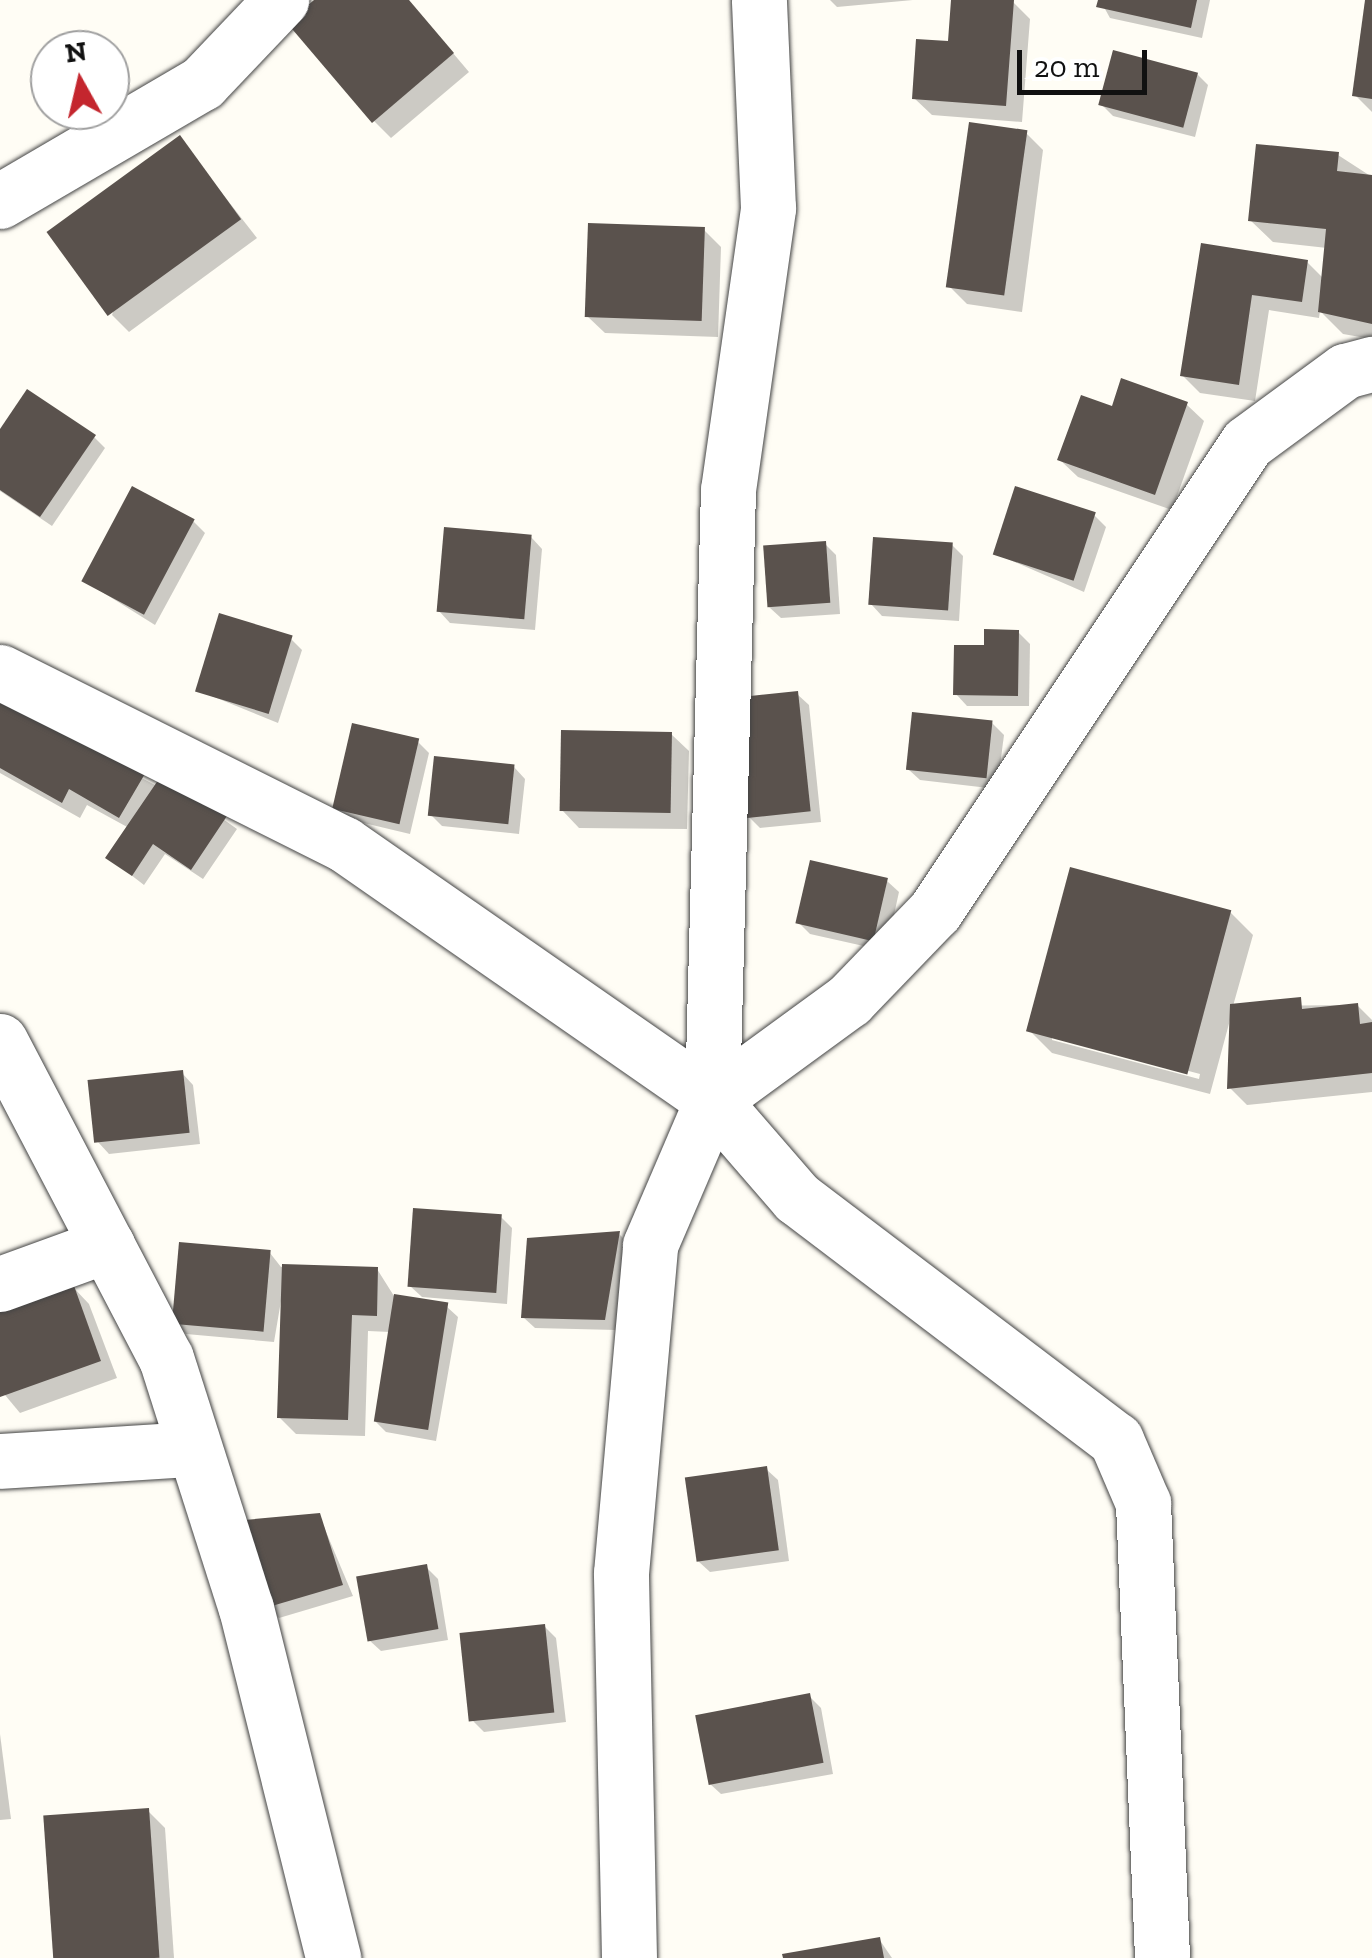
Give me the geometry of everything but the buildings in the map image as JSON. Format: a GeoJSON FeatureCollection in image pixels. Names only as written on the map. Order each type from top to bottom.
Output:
{"type":"FeatureCollection","features":[{"type":"Feature","properties":{"kind":"street"},"geometry":{"type":"LineString","coordinates":[[0,200],[202,83],[281,0]]}},
{"type":"Feature","properties":{"kind":"street"},"geometry":{"type":"LineString","coordinates":[[629,1958],[621,1573],[650,1245],[712,1100],[728,490],[768,208],[759,0]]}},
{"type":"Feature","properties":{"kind":"street"},"geometry":{"type":"LineString","coordinates":[[712,1100],[849,1000],[935,910],[1247,443],[1345,371],[1372,364]]}},
{"type":"Feature","properties":{"kind":"street"},"geometry":{"type":"LineString","coordinates":[[0,672],[344,844],[712,1100],[797,1198],[1099,1420],[1130,1463],[1143,1503],[1162,1958]]}},
{"type":"Feature","properties":{"kind":"street"},"geometry":{"type":"LineString","coordinates":[[0,1041],[166,1358],[246,1608],[334,1958]]}},
{"type":"Feature","properties":{"kind":"street"},"geometry":{"type":"LineString","coordinates":[[0,1284],[107,1245]]}},
{"type":"Feature","properties":{"kind":"street"},"geometry":{"type":"LineString","coordinates":[[0,1462],[193,1449]]}}]}
